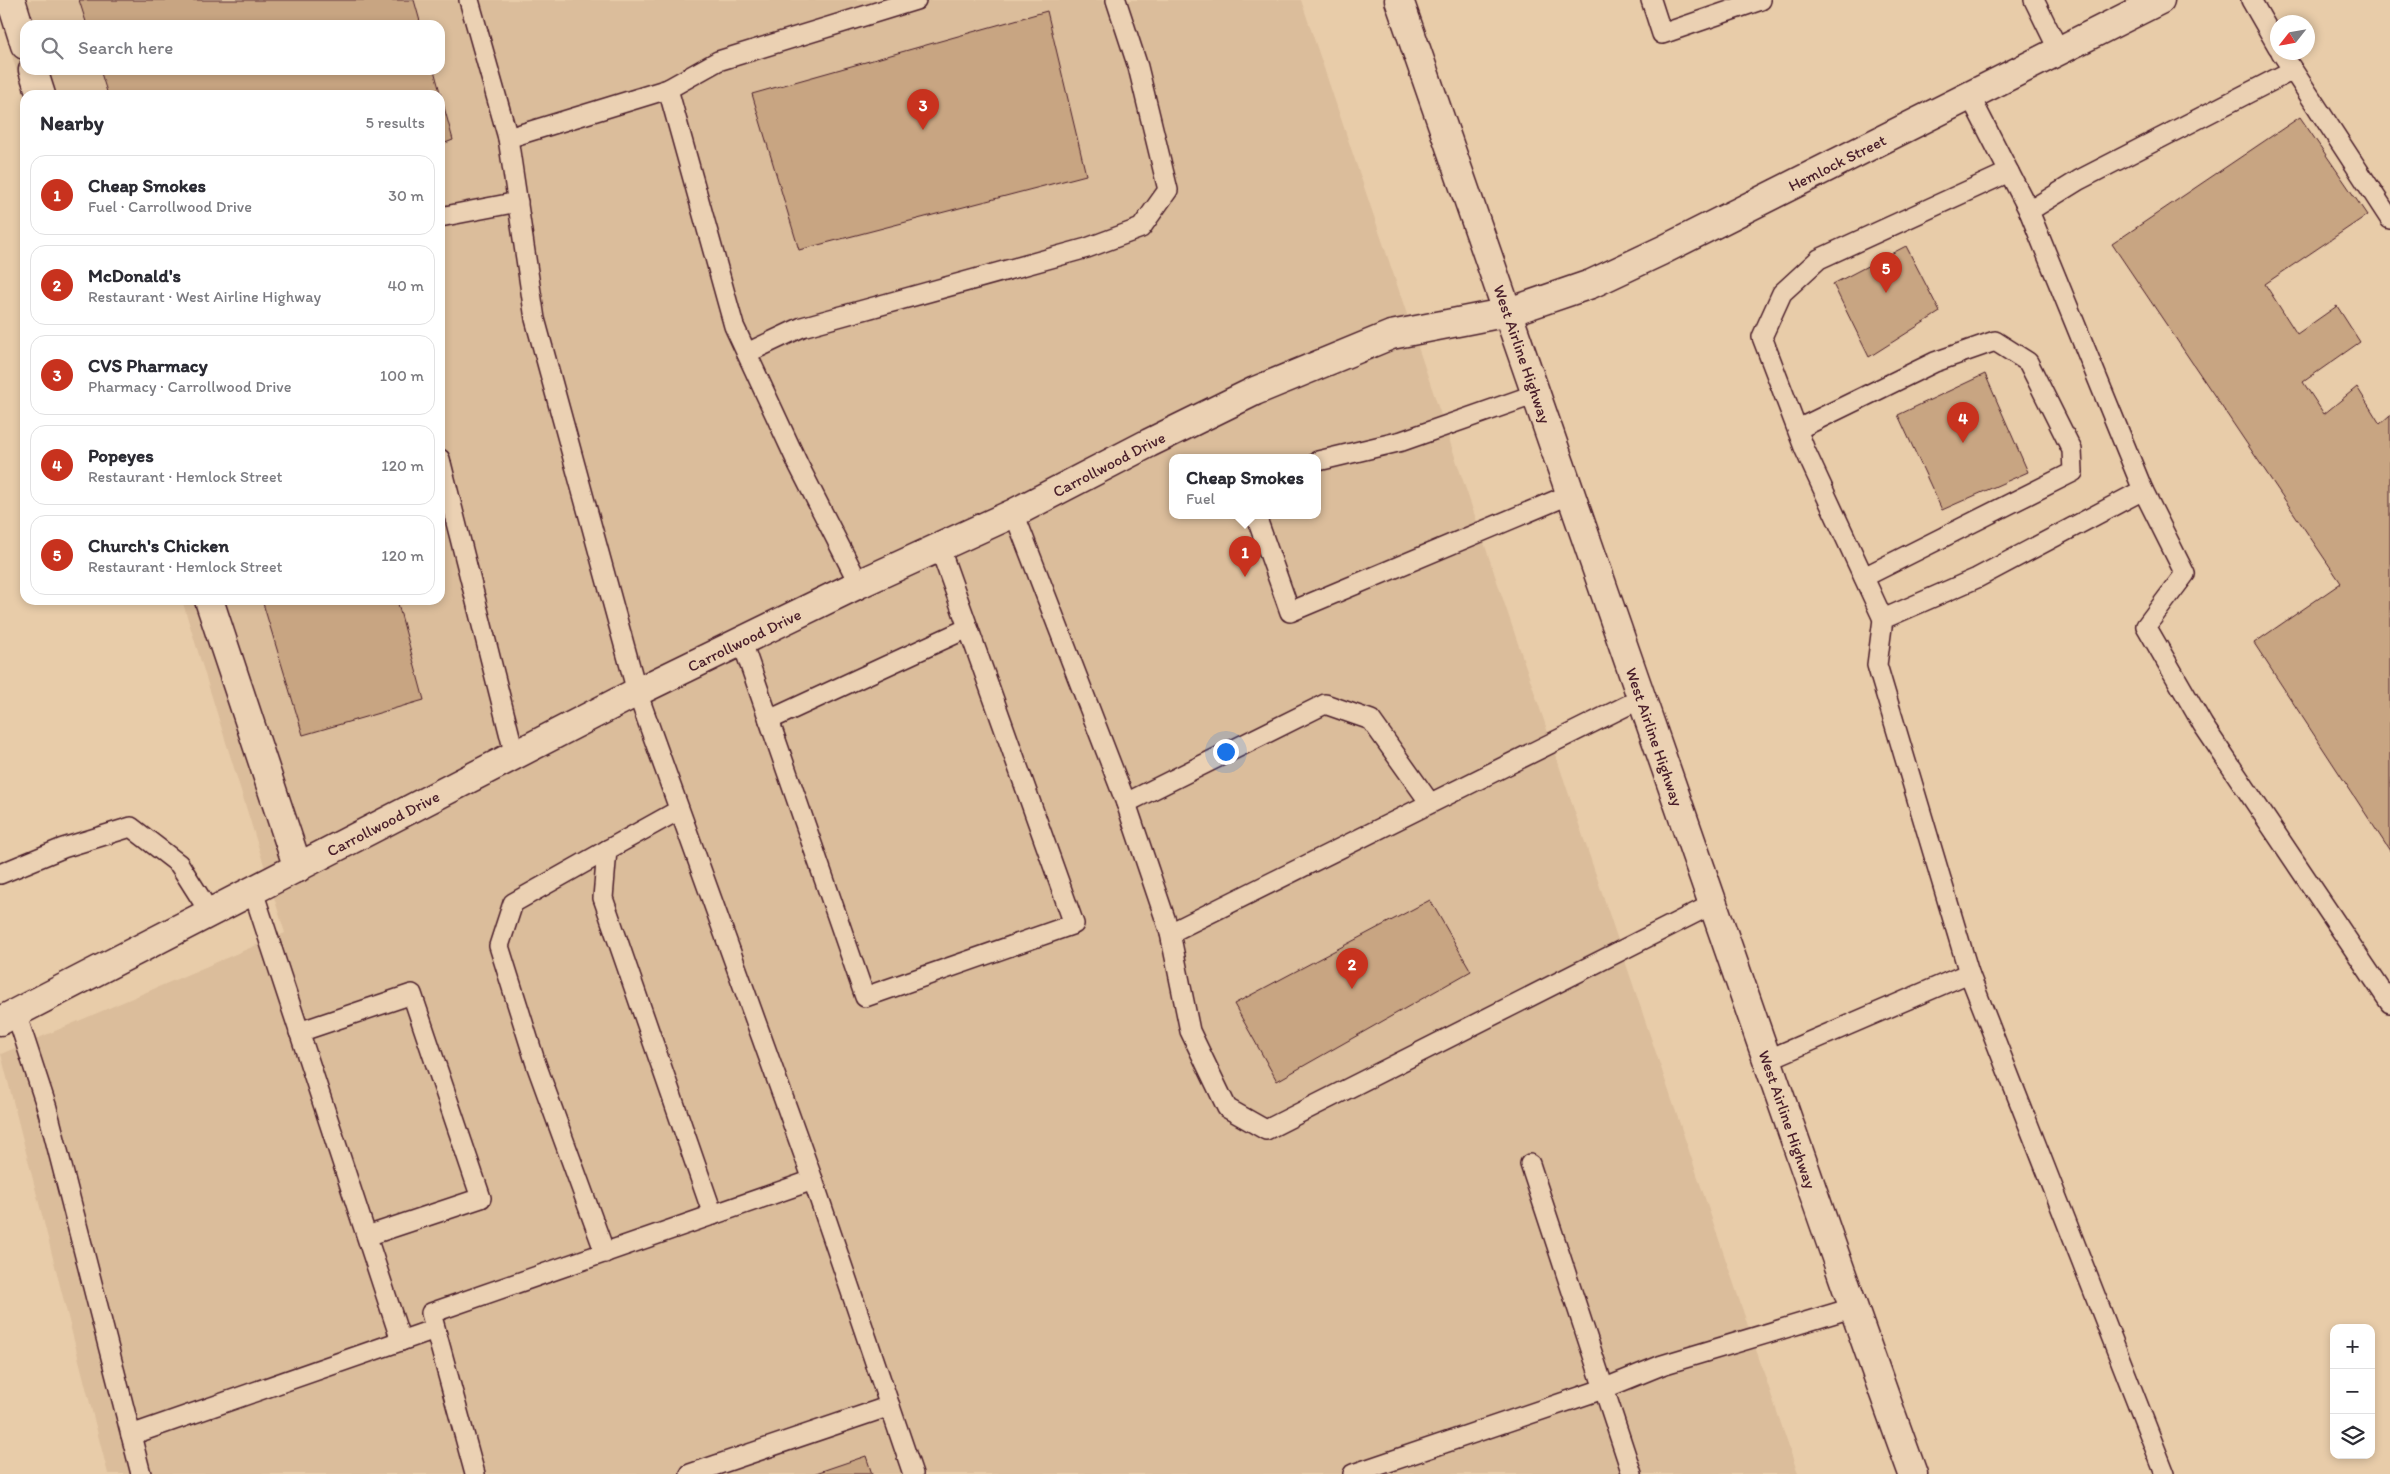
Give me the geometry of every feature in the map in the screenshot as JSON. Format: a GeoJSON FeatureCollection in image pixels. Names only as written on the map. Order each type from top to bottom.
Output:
{"type":"FeatureCollection","features":[{"type":"Feature","properties":{"kind":"main road"},"geometry":{"type":"LineString","coordinates":[[11,0],[20,29]]}},
{"type":"Feature","properties":{"kind":"main road","name":"West Airline Highway"},"geometry":{"type":"LineString","coordinates":[[1399,0],[1509,312],[1570,494],[1852,1308],[1913,1474]]}},
{"type":"Feature","properties":{"kind":"main road","name":"Hemlock Street"},"geometry":{"type":"LineString","coordinates":[[1509,312],[1591,284],[1762,202],[2160,0]]}},
{"type":"Feature","properties":{"kind":"main road"},"geometry":{"type":"LineString","coordinates":[[35,75],[39,90]]}},
{"type":"Feature","properties":{"kind":"main road","name":"Carrollwood Drive"},"geometry":{"type":"LineString","coordinates":[[8,1017],[637,692],[939,546],[1014,513],[1255,391],[1391,335],[1509,312]]}},
{"type":"Feature","properties":{"kind":"main road"},"geometry":{"type":"LineString","coordinates":[[211,605],[298,868]]}},
{"type":"Feature","properties":{"kind":"lane"},"geometry":{"type":"LineString","coordinates":[[469,0],[508,138],[535,319],[637,692],[813,1180],[913,1474]]}},
{"type":"Feature","properties":{"kind":"lane"},"geometry":{"type":"LineString","coordinates":[[508,138],[668,90],[718,61],[916,0]]}},
{"type":"Feature","properties":{"kind":"lane"},"geometry":{"type":"LineString","coordinates":[[747,353],[802,326],[1087,248],[1141,228],[1168,190],[1138,67],[1116,0]]}},
{"type":"Feature","properties":{"kind":"lane"},"geometry":{"type":"LineString","coordinates":[[1651,0],[1662,34],[1761,0]]}},
{"type":"Feature","properties":{"kind":"lane"},"geometry":{"type":"LineString","coordinates":[[2034,0],[2059,52]]}},
{"type":"Feature","properties":{"kind":"lane"},"geometry":{"type":"LineString","coordinates":[[2251,0],[2270,33]]}},
{"type":"Feature","properties":{"kind":"lane"},"geometry":{"type":"LineString","coordinates":[[2285,60],[2390,219]]}},
{"type":"Feature","properties":{"kind":"lane"},"geometry":{"type":"LineString","coordinates":[[2029,211],[2079,180],[2291,71]]}},
{"type":"Feature","properties":{"kind":"lane"},"geometry":{"type":"LineString","coordinates":[[668,90],[734,326],[798,464],[859,584]]}},
{"type":"Feature","properties":{"kind":"lane"},"geometry":{"type":"LineString","coordinates":[[1970,96],[2029,211],[2143,490],[2185,574],[2146,626],[2203,725],[2390,1003]]}},
{"type":"Feature","properties":{"kind":"lane"},"geometry":{"type":"LineString","coordinates":[[2010,172],[1819,259],[1782,293],[1762,337],[1805,450],[1883,618],[1877,665],[1969,972],[2165,1474]]}},
{"type":"Feature","properties":{"kind":"lane"},"geometry":{"type":"LineString","coordinates":[[445,216],[518,202]]}},
{"type":"Feature","properties":{"kind":"lane"},"geometry":{"type":"LineString","coordinates":[[1798,429],[1935,362],[1995,341],[2028,362],[2072,450],[2073,472],[1864,577]]}},
{"type":"Feature","properties":{"kind":"lane"},"geometry":{"type":"LineString","coordinates":[[1321,460],[1402,441],[1536,394]]}},
{"type":"Feature","properties":{"kind":"lane"},"geometry":{"type":"LineString","coordinates":[[445,479],[515,756]]}},
{"type":"Feature","properties":{"kind":"lane"},"geometry":{"type":"LineString","coordinates":[[1883,618],[1977,578],[2143,490]]}},
{"type":"Feature","properties":{"kind":"lane"},"geometry":{"type":"LineString","coordinates":[[1257,519],[1290,612],[1570,494]]}},
{"type":"Feature","properties":{"kind":"lane"},"geometry":{"type":"LineString","coordinates":[[1014,513],[1126,803],[1170,932],[1190,1032],[1227,1108],[1266,1130],[1712,904]]}},
{"type":"Feature","properties":{"kind":"lane"},"geometry":{"type":"LineString","coordinates":[[742,642],[865,997],[1074,924],[939,546]]}},
{"type":"Feature","properties":{"kind":"lane"},"geometry":{"type":"LineString","coordinates":[[769,720],[968,628]]}},
{"type":"Feature","properties":{"kind":"lane"},"geometry":{"type":"LineString","coordinates":[[1170,932],[1642,698]]}},
{"type":"Feature","properties":{"kind":"lane"},"geometry":{"type":"LineString","coordinates":[[1126,803],[1325,704],[1371,720],[1430,803]]}},
{"type":"Feature","properties":{"kind":"lane"},"geometry":{"type":"LineString","coordinates":[[605,1253],[536,1064],[499,946],[513,902],[679,810]]}},
{"type":"Feature","properties":{"kind":"lane"},"geometry":{"type":"LineString","coordinates":[[0,874],[63,848],[131,827],[179,864],[210,913]]}},
{"type":"Feature","properties":{"kind":"lane"},"geometry":{"type":"LineString","coordinates":[[607,850],[603,898],[713,1215]]}},
{"type":"Feature","properties":{"kind":"lane"},"geometry":{"type":"LineString","coordinates":[[252,891],[401,1341]]}},
{"type":"Feature","properties":{"kind":"lane"},"geometry":{"type":"LineString","coordinates":[[1767,1060],[1969,972]]}},
{"type":"Feature","properties":{"kind":"lane"},"geometry":{"type":"LineString","coordinates":[[299,1032],[412,994],[481,1198],[367,1236]]}},
{"type":"Feature","properties":{"kind":"lane"},"geometry":{"type":"LineString","coordinates":[[8,1017],[47,1108],[141,1474]]}},
{"type":"Feature","properties":{"kind":"lane"},"geometry":{"type":"LineString","coordinates":[[1530,1164],[1632,1474]]}},
{"type":"Feature","properties":{"kind":"lane"},"geometry":{"type":"LineString","coordinates":[[475,1474],[431,1313],[813,1180]]}},
{"type":"Feature","properties":{"kind":"lane"},"geometry":{"type":"LineString","coordinates":[[1353,1474],[1603,1389],[1662,1365],[1852,1308]]}},
{"type":"Feature","properties":{"kind":"lane"},"geometry":{"type":"LineString","coordinates":[[131,1435],[436,1329]]}},
{"type":"Feature","properties":{"kind":"lane"},"geometry":{"type":"LineString","coordinates":[[690,1474],[890,1406]]}},
{"type":"Feature","properties":{"kind":"shaded area"},"geometry":{"type":"Polygon","coordinates":[[[0,0],[1301,0],[1798,1474],[108,1474],[1,1054],[285,933],[184,605],[445,605],[445,90],[23,90],[0,17],[0,0]]]}},
{"type":"Feature","properties":{"kind":"building"},"geometry":{"type":"Polygon","coordinates":[[[79,0],[414,0],[420,20],[85,20],[79,0]]]}},
{"type":"Feature","properties":{"kind":"building"},"geometry":{"type":"Polygon","coordinates":[[[1047,11],[1086,175],[799,250],[752,94],[1047,11]]]}},
{"type":"Feature","properties":{"kind":"building"},"geometry":{"type":"Polygon","coordinates":[[[102,75],[435,75],[439,90],[106,90],[102,75]]]}},
{"type":"Feature","properties":{"kind":"building"},"geometry":{"type":"Polygon","coordinates":[[[445,111],[453,140],[445,143],[445,111]]]}},
{"type":"Feature","properties":{"kind":"building"},"geometry":{"type":"Polygon","coordinates":[[[2300,117],[2367,215],[2265,284],[2297,334],[2337,306],[2360,342],[2303,382],[2324,414],[2357,387],[2380,424],[2390,415],[2390,851],[2254,643],[2341,583],[2112,244],[2300,117]]]}},
{"type":"Feature","properties":{"kind":"building"},"geometry":{"type":"Polygon","coordinates":[[[1906,246],[1940,312],[1869,357],[1833,284],[1906,246]]]}},
{"type":"Feature","properties":{"kind":"building"},"geometry":{"type":"Polygon","coordinates":[[[1985,374],[2028,472],[1942,510],[1898,415],[1985,374]]]}},
{"type":"Feature","properties":{"kind":"building"},"geometry":{"type":"Polygon","coordinates":[[[264,605],[398,605],[424,700],[303,735],[264,605]]]}},
{"type":"Feature","properties":{"kind":"building"},"geometry":{"type":"Polygon","coordinates":[[[1430,900],[1471,971],[1277,1081],[1234,1004],[1430,900]]]}},
{"type":"Feature","properties":{"kind":"building"},"geometry":{"type":"Polygon","coordinates":[[[866,1456],[872,1474],[813,1474],[866,1456]]]}},
{"type":"Feature","properties":{"kind":"place","name":"CVS Pharmacy"},"geometry":{"type":"Point","coordinates":[923,130]}},
{"type":"Feature","properties":{"kind":"place","name":"Church's Chicken"},"geometry":{"type":"Point","coordinates":[1886,293]}},
{"type":"Feature","properties":{"kind":"place","name":"Popeyes"},"geometry":{"type":"Point","coordinates":[1963,443]}},
{"type":"Feature","properties":{"kind":"place","name":"Cheap Smokes"},"geometry":{"type":"Point","coordinates":[1245,577]}},
{"type":"Feature","properties":{"kind":"place","name":"McDonald's"},"geometry":{"type":"Point","coordinates":[1352,989]}}]}
